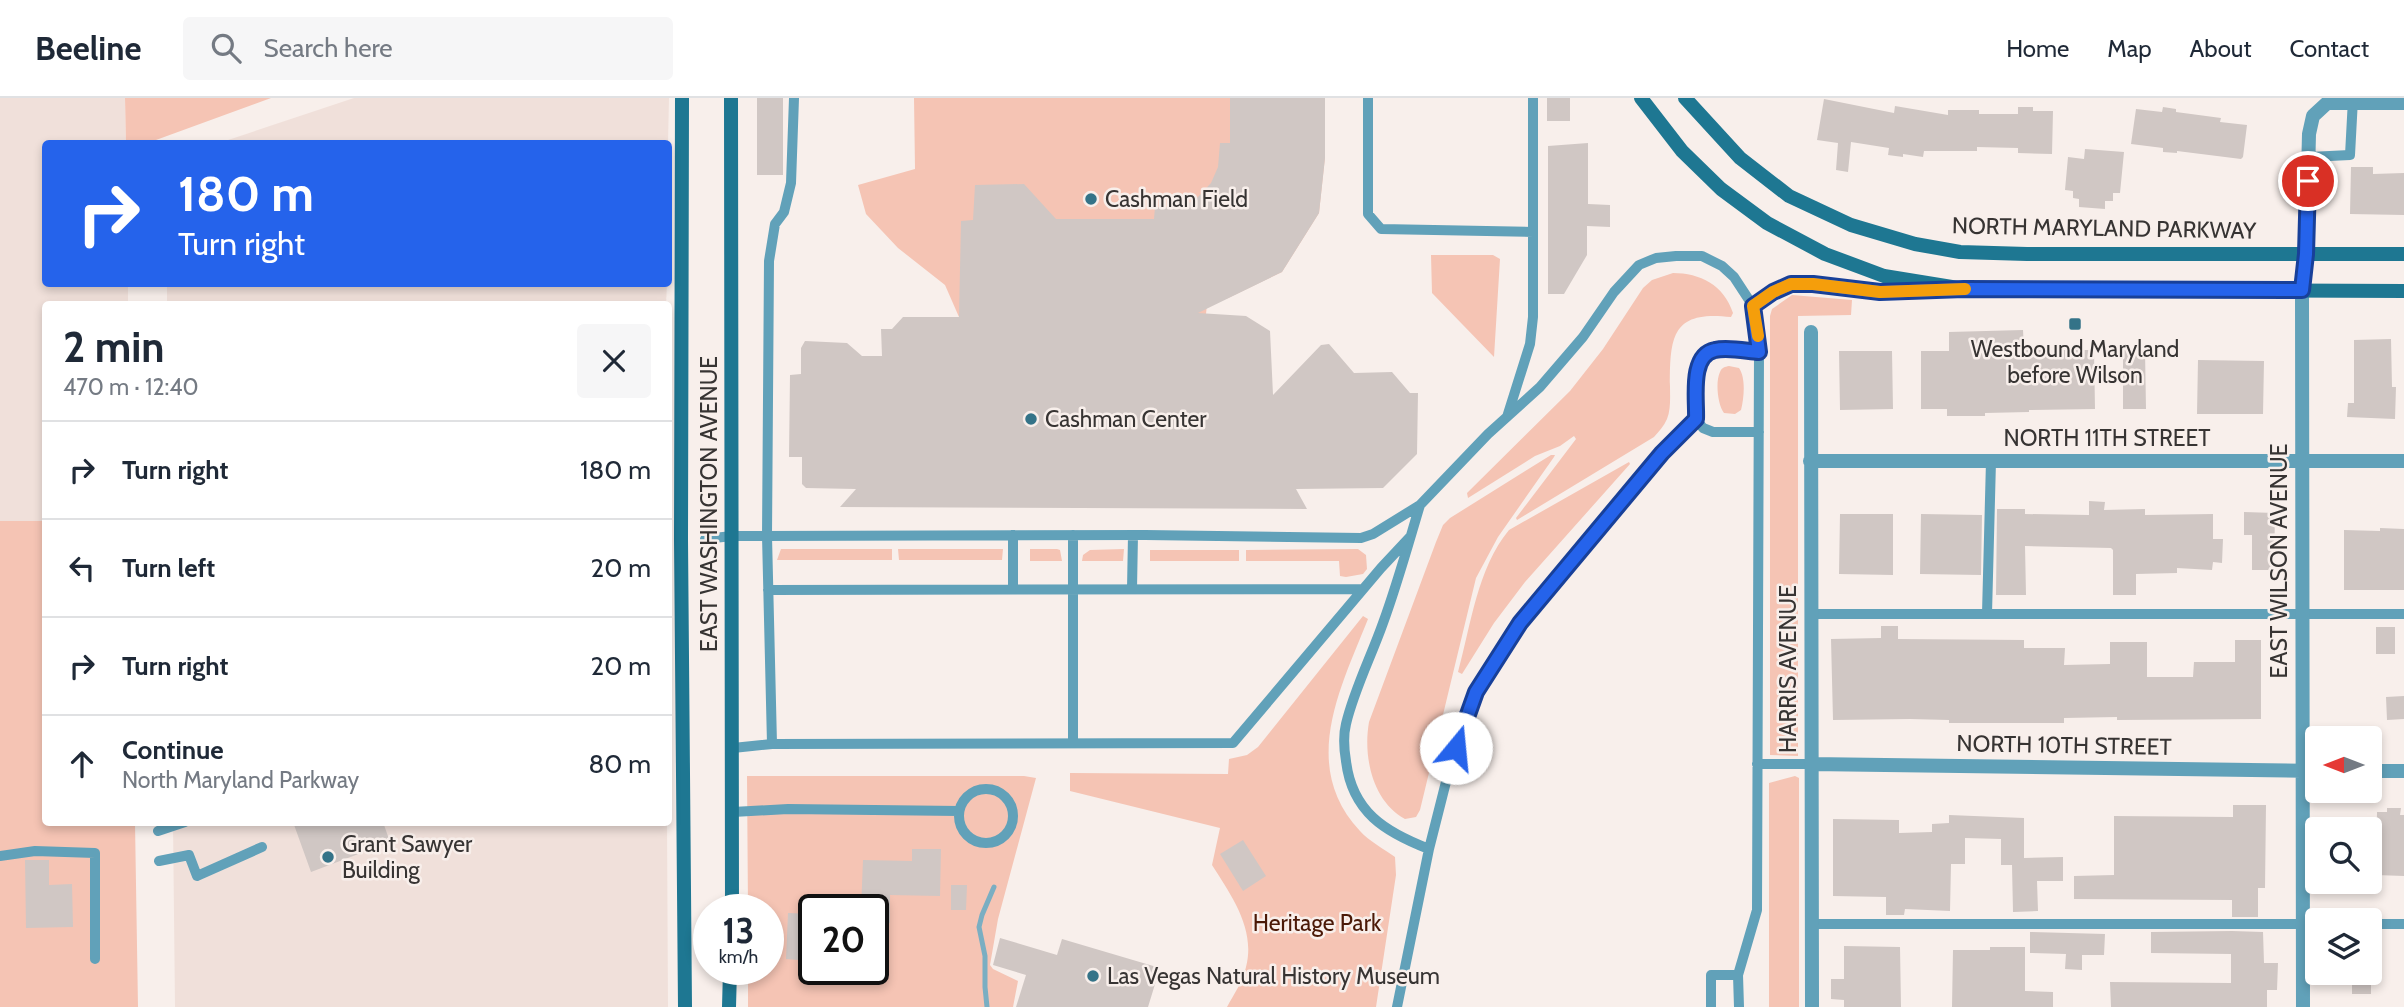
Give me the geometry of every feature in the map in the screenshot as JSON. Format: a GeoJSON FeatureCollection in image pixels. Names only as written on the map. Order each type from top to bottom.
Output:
{"type":"FeatureCollection","features":[{"type":"Feature","properties":{"kind":"main road","name":"EAST WASHINGTON AVENUE"},"geometry":{"type":"LineString","coordinates":[[682,98],[681,540],[685,1007]]}},
{"type":"Feature","properties":{"kind":"main road","name":"EAST WASHINGTON AVENUE"},"geometry":{"type":"LineString","coordinates":[[731,98],[732,894]]}},
{"type":"Feature","properties":{"kind":"main road"},"geometry":{"type":"LineString","coordinates":[[1641,98],[1682,151],[1721,189],[1766,223],[1825,254],[1884,276],[1964,289],[2404,291]]}},
{"type":"Feature","properties":{"kind":"main road","name":"NORTH MARYLAND PARKWAY"},"geometry":{"type":"LineString","coordinates":[[1685,98],[1740,158],[1790,196],[1851,225],[1915,244],[1960,252],[2027,254],[2404,254]]}},
{"type":"Feature","properties":{"kind":"main road"},"geometry":{"type":"LineString","coordinates":[[729,1007],[730,985]]}},
{"type":"Feature","properties":{"kind":"street","name":"EAST WILSON AVENUE"},"geometry":{"type":"LineString","coordinates":[[2308,726],[2302,613],[2302,290],[2306,254],[2309,134],[2313,116],[2328,103],[2353,101]]}},
{"type":"Feature","properties":{"kind":"street"},"geometry":{"type":"LineString","coordinates":[[2353,101],[2404,103]]}},
{"type":"Feature","properties":{"kind":"street","name":"HARRIS AVENUE"},"geometry":{"type":"LineString","coordinates":[[1811,332],[1812,1007]]}},
{"type":"Feature","properties":{"kind":"street","name":"NORTH 11TH STREET"},"geometry":{"type":"LineString","coordinates":[[1810,461],[2404,461]]}},
{"type":"Feature","properties":{"kind":"street","name":"NORTH 10TH STREET"},"geometry":{"type":"LineString","coordinates":[[1811,764],[2305,771]]}},
{"type":"Feature","properties":{"kind":"street"},"geometry":{"type":"LineString","coordinates":[[2382,771],[2404,771]]}},
{"type":"Feature","properties":{"kind":"street","name":"EAST WILSON AVENUE"},"geometry":{"type":"LineString","coordinates":[[2310,803],[2310,908]]}},
{"type":"Feature","properties":{"kind":"street","name":"EAST WILSON AVENUE"},"geometry":{"type":"LineString","coordinates":[[2303,1007],[2305,983]]}},
{"type":"Feature","properties":{"kind":"lane"},"geometry":{"type":"LineString","coordinates":[[772,744],[767,536],[768,261],[775,225],[784,212],[791,183],[794,98]]}},
{"type":"Feature","properties":{"kind":"lane"},"geometry":{"type":"LineString","coordinates":[[1368,98],[1368,214],[1381,229],[1533,232]]}},
{"type":"Feature","properties":{"kind":"lane"},"geometry":{"type":"LineString","coordinates":[[1506,417],[1530,344],[1535,284],[1533,98]]}},
{"type":"Feature","properties":{"kind":"lane"},"geometry":{"type":"LineString","coordinates":[[2309,157],[2350,155],[2353,101]]}},
{"type":"Feature","properties":{"kind":"lane"},"geometry":{"type":"LineString","coordinates":[[705,539],[732,536],[1133,535],[1349,540],[1373,534],[1420,505],[1549,377],[1583,337],[1614,292],[1639,265],[1656,258],[1702,256],[1722,266],[1734,277],[1753,306],[1759,352],[1756,910],[1738,975],[1739,1007]]}},
{"type":"Feature","properties":{"kind":"lane"},"geometry":{"type":"LineString","coordinates":[[1753,306],[1791,284],[1880,292],[1964,289]]}},
{"type":"Feature","properties":{"kind":"lane"},"geometry":{"type":"LineString","coordinates":[[1759,352],[1714,350],[1702,356],[1698,368],[1696,419],[1703,428],[1713,432],[1759,432]]}},
{"type":"Feature","properties":{"kind":"lane"},"geometry":{"type":"LineString","coordinates":[[1397,1007],[1429,849],[1449,770],[1476,692],[1520,623],[1662,453],[1696,419]]}},
{"type":"Feature","properties":{"kind":"lane"},"geometry":{"type":"LineString","coordinates":[[1987,614],[1992,461]]}},
{"type":"Feature","properties":{"kind":"lane"},"geometry":{"type":"LineString","coordinates":[[1420,505],[1384,622],[1345,727],[1344,748],[1347,774],[1354,793],[1364,808],[1376,821],[1396,835],[1429,849]]}},
{"type":"Feature","properties":{"kind":"lane"},"geometry":{"type":"LineString","coordinates":[[1073,535],[1073,743]]}},
{"type":"Feature","properties":{"kind":"lane"},"geometry":{"type":"LineString","coordinates":[[1132,589],[1133,535]]}},
{"type":"Feature","properties":{"kind":"lane"},"geometry":{"type":"LineString","coordinates":[[1013,536],[1013,589]]}},
{"type":"Feature","properties":{"kind":"lane"},"geometry":{"type":"LineString","coordinates":[[733,748],[772,744],[1233,743],[1410,537]]}},
{"type":"Feature","properties":{"kind":"lane"},"geometry":{"type":"LineString","coordinates":[[768,590],[1363,589]]}},
{"type":"Feature","properties":{"kind":"lane"},"geometry":{"type":"LineString","coordinates":[[1810,614],[2404,614]]}},
{"type":"Feature","properties":{"kind":"lane"},"geometry":{"type":"LineString","coordinates":[[1757,764],[1811,764]]}},
{"type":"Feature","properties":{"kind":"lane"},"geometry":{"type":"LineString","coordinates":[[992,789],[1007,798],[1011,805],[1013,822],[1010,830],[998,841],[981,843],[972,840],[961,828],[959,811],[968,796],[975,791],[992,789]]}},
{"type":"Feature","properties":{"kind":"lane"},"geometry":{"type":"LineString","coordinates":[[733,812],[788,809],[959,811]]}},
{"type":"Feature","properties":{"kind":"lane"},"geometry":{"type":"LineString","coordinates":[[158,831],[173,826]]}},
{"type":"Feature","properties":{"kind":"lane"},"geometry":{"type":"LineString","coordinates":[[159,861],[189,855],[197,876],[262,848]]}},
{"type":"Feature","properties":{"kind":"lane"},"geometry":{"type":"LineString","coordinates":[[0,856],[35,852],[95,853],[95,959]]}},
{"type":"Feature","properties":{"kind":"lane"},"geometry":{"type":"LineString","coordinates":[[1811,924],[2305,924]]}},
{"type":"Feature","properties":{"kind":"lane"},"geometry":{"type":"LineString","coordinates":[[2382,925],[2404,925]]}},
{"type":"Feature","properties":{"kind":"lane"},"geometry":{"type":"LineString","coordinates":[[1711,1007],[1711,975],[1738,975]]}},
{"type":"Feature","properties":{"kind":"shaded area"},"geometry":{"type":"Polygon","coordinates":[[[0,98],[125,98],[126,140],[42,140],[42,287],[128,287],[128,301],[42,301],[42,521],[0,521],[0,98]]]}},
{"type":"Feature","properties":{"kind":"shaded area"},"geometry":{"type":"Polygon","coordinates":[[[354,98],[669,98],[668,140],[228,140],[354,98]]]}},
{"type":"Feature","properties":{"kind":"shaded area"},"geometry":{"type":"Polygon","coordinates":[[[167,287],[667,287],[666,301],[167,301],[167,287]]]}},
{"type":"Feature","properties":{"kind":"shaded area"},"geometry":{"type":"Polygon","coordinates":[[[173,826],[667,826],[668,1007],[175,1007],[173,826]]]}},
{"type":"Feature","properties":{"kind":"green space"},"geometry":{"type":"Polygon","coordinates":[[[125,98],[271,98],[156,140],[126,140],[125,98]]]}},
{"type":"Feature","properties":{"kind":"green space","name":"Cashman Field"},"geometry":{"type":"Polygon","coordinates":[[[914,98],[1325,98],[1325,157],[1319,213],[1282,272],[1228,298],[1207,304],[1206,314],[959,317],[945,285],[898,248],[866,214],[858,185],[915,169],[914,98]]]}},
{"type":"Feature","properties":{"kind":"green space"},"geometry":{"type":"Polygon","coordinates":[[[1431,255],[1493,255],[1500,259],[1494,357],[1432,293],[1431,255]]]}},
{"type":"Feature","properties":{"kind":"green space"},"geometry":{"type":"Polygon","coordinates":[[[1673,273],[1693,275],[1710,282],[1724,295],[1733,313],[1731,317],[1697,318],[1678,330],[1671,353],[1668,415],[1654,437],[1517,520],[1576,439],[1574,436],[1560,446],[1535,456],[1468,498],[1467,493],[1570,391],[1603,349],[1643,288],[1652,280],[1673,273]]]}},
{"type":"Feature","properties":{"kind":"green space"},"geometry":{"type":"Polygon","coordinates":[[[1792,295],[1852,300],[1851,315],[1798,316],[1798,756],[1770,755],[1770,316],[1772,309],[1792,295]]]}},
{"type":"Feature","properties":{"kind":"green space"},"geometry":{"type":"Polygon","coordinates":[[[1729,366],[1739,368],[1744,383],[1741,410],[1735,414],[1724,413],[1718,394],[1720,372],[1729,366]]]}},
{"type":"Feature","properties":{"kind":"green space"},"geometry":{"type":"Polygon","coordinates":[[[1555,455],[1498,537],[1476,578],[1420,810],[1416,817],[1405,819],[1385,801],[1372,776],[1367,735],[1369,722],[1436,542],[1443,525],[1450,518],[1555,455]]]}},
{"type":"Feature","properties":{"kind":"green space"},"geometry":{"type":"Polygon","coordinates":[[[1629,462],[1525,582],[1494,623],[1462,674],[1458,672],[1482,580],[1498,545],[1509,530],[1629,462]]]}},
{"type":"Feature","properties":{"kind":"green space"},"geometry":{"type":"Polygon","coordinates":[[[0,521],[42,521],[42,826],[135,826],[138,1007],[0,1007],[0,521]]]}},
{"type":"Feature","properties":{"kind":"green space"},"geometry":{"type":"Polygon","coordinates":[[[781,549],[892,549],[892,560],[777,560],[781,549]]]}},
{"type":"Feature","properties":{"kind":"green space"},"geometry":{"type":"Polygon","coordinates":[[[898,549],[1003,549],[1002,560],[899,560],[898,549]]]}},
{"type":"Feature","properties":{"kind":"green space"},"geometry":{"type":"Polygon","coordinates":[[[1030,549],[1060,550],[1062,561],[1030,561],[1030,549]]]}},
{"type":"Feature","properties":{"kind":"green space"},"geometry":{"type":"Polygon","coordinates":[[[1124,549],[1123,561],[1082,561],[1083,555],[1090,550],[1124,549]]]}},
{"type":"Feature","properties":{"kind":"green space"},"geometry":{"type":"Polygon","coordinates":[[[1358,549],[1366,555],[1367,569],[1363,574],[1346,577],[1340,576],[1339,561],[1246,561],[1246,550],[1358,549]]]}},
{"type":"Feature","properties":{"kind":"green space"},"geometry":{"type":"Polygon","coordinates":[[[1150,550],[1239,550],[1239,561],[1150,561],[1150,550]]]}},
{"type":"Feature","properties":{"kind":"green space","name":"Heritage Park"},"geometry":{"type":"Polygon","coordinates":[[[1363,616],[1368,619],[1338,699],[1331,726],[1329,753],[1332,780],[1342,806],[1364,835],[1395,857],[1396,875],[1376,1007],[1227,1007],[1243,977],[1248,939],[1240,913],[1212,865],[1220,828],[1070,791],[1070,773],[1228,774],[1229,759],[1247,755],[1258,747],[1363,616]]]}},
{"type":"Feature","properties":{"kind":"green space"},"geometry":{"type":"Polygon","coordinates":[[[747,776],[1036,778],[998,919],[990,965],[1018,981],[1013,1007],[748,1007],[748,985],[784,985],[784,894],[748,894],[747,776]]]}},
{"type":"Feature","properties":{"kind":"green space"},"geometry":{"type":"Polygon","coordinates":[[[1795,776],[1799,778],[1799,1007],[1769,1007],[1769,783],[1795,776]]]}},
{"type":"Feature","properties":{"kind":"building"},"geometry":{"type":"Polygon","coordinates":[[[757,98],[783,98],[783,175],[757,175],[757,98]]]}},
{"type":"Feature","properties":{"kind":"building"},"geometry":{"type":"Polygon","coordinates":[[[1230,98],[1325,98],[1325,158],[1319,213],[1282,272],[1198,313],[1246,316],[1270,331],[1273,395],[1321,345],[1329,344],[1354,373],[1392,372],[1410,393],[1418,393],[1417,454],[1383,488],[1296,489],[1307,509],[840,507],[856,489],[806,488],[802,484],[802,457],[789,457],[790,375],[801,374],[801,348],[805,341],[847,343],[862,356],[882,356],[881,329],[892,329],[903,317],[959,317],[961,221],[973,220],[975,185],[1024,184],[1056,219],[1154,219],[1155,207],[1182,207],[1197,198],[1211,183],[1218,167],[1220,143],[1230,143],[1230,98]]]}},
{"type":"Feature","properties":{"kind":"building"},"geometry":{"type":"Polygon","coordinates":[[[1547,98],[1570,98],[1570,121],[1547,121],[1547,98]]]}},
{"type":"Feature","properties":{"kind":"building"},"geometry":{"type":"Polygon","coordinates":[[[1824,99],[1894,113],[1895,106],[1948,115],[1948,110],[1979,110],[1979,114],[2018,114],[2018,107],[2033,107],[2033,111],[2053,111],[2052,154],[2018,153],[2018,148],[1977,147],[1977,151],[1924,151],[1923,157],[1903,154],[1903,157],[1888,155],[1889,148],[1851,142],[1848,172],[1836,170],[1838,143],[1817,140],[1824,99]]]}},
{"type":"Feature","properties":{"kind":"building"},"geometry":{"type":"Polygon","coordinates":[[[2163,107],[2176,109],[2176,112],[2221,118],[2220,122],[2247,125],[2243,157],[2241,159],[2177,151],[2163,152],[2163,148],[2131,144],[2136,109],[2162,112],[2163,107]]]}},
{"type":"Feature","properties":{"kind":"building"},"geometry":{"type":"Polygon","coordinates":[[[1588,143],[1588,204],[1610,205],[1610,227],[1587,226],[1587,255],[1564,294],[1548,294],[1548,146],[1588,143]]]}},
{"type":"Feature","properties":{"kind":"building"},"geometry":{"type":"Polygon","coordinates":[[[2085,149],[2124,152],[2120,193],[2113,193],[2113,201],[2105,201],[2105,209],[2079,207],[2079,199],[2073,198],[2073,191],[2065,190],[2068,157],[2084,159],[2085,149]]]}},
{"type":"Feature","properties":{"kind":"building"},"geometry":{"type":"Polygon","coordinates":[[[2351,167],[2373,167],[2373,174],[2404,173],[2404,215],[2350,214],[2351,167]]]}},
{"type":"Feature","properties":{"kind":"building"},"geometry":{"type":"Polygon","coordinates":[[[2023,330],[2024,350],[2094,350],[2095,409],[2029,410],[1985,413],[1985,416],[1947,416],[1947,409],[1921,409],[1921,351],[1949,351],[1949,332],[2023,330]]]}},
{"type":"Feature","properties":{"kind":"building"},"geometry":{"type":"Polygon","coordinates":[[[2391,339],[2392,387],[2396,387],[2395,419],[2347,417],[2348,403],[2354,403],[2354,340],[2391,339]]]}},
{"type":"Feature","properties":{"kind":"building"},"geometry":{"type":"Polygon","coordinates":[[[2123,350],[2145,350],[2146,409],[2123,409],[2123,350]]]}},
{"type":"Feature","properties":{"kind":"building"},"geometry":{"type":"Polygon","coordinates":[[[1839,351],[1892,351],[1893,409],[1840,410],[1839,351]]]}},
{"type":"Feature","properties":{"kind":"building"},"geometry":{"type":"Polygon","coordinates":[[[2198,360],[2264,361],[2263,414],[2197,414],[2198,360]]]}},
{"type":"Feature","properties":{"kind":"building"},"geometry":{"type":"Polygon","coordinates":[[[2089,501],[2105,502],[2104,510],[2145,509],[2145,515],[2213,514],[2213,539],[2223,539],[2222,563],[2213,562],[2212,570],[2177,568],[2177,573],[2136,574],[2136,595],[2113,595],[2111,548],[2025,546],[2026,595],[1996,595],[1997,509],[2025,509],[2025,514],[2089,515],[2089,501]]]}},
{"type":"Feature","properties":{"kind":"building"},"geometry":{"type":"Polygon","coordinates":[[[2244,512],[2275,513],[2274,570],[2252,570],[2252,535],[2244,535],[2244,512]]]}},
{"type":"Feature","properties":{"kind":"building"},"geometry":{"type":"Polygon","coordinates":[[[1840,514],[1893,514],[1893,575],[1839,574],[1840,514]]]}},
{"type":"Feature","properties":{"kind":"building"},"geometry":{"type":"Polygon","coordinates":[[[1921,514],[1982,515],[1981,575],[1920,574],[1921,514]]]}},
{"type":"Feature","properties":{"kind":"building"},"geometry":{"type":"Polygon","coordinates":[[[2380,528],[2404,529],[2404,590],[2344,590],[2344,530],[2380,531],[2380,528]]]}},
{"type":"Feature","properties":{"kind":"building"},"geometry":{"type":"Polygon","coordinates":[[[1881,626],[1898,626],[1898,639],[2024,640],[2024,648],[2065,648],[2064,665],[2110,664],[2110,642],[2147,642],[2147,677],[2193,677],[2194,662],[2235,662],[2235,640],[2261,640],[2261,719],[2064,718],[2064,723],[1833,720],[1831,639],[1881,638],[1881,626]]]}},
{"type":"Feature","properties":{"kind":"building"},"geometry":{"type":"Polygon","coordinates":[[[2376,627],[2395,627],[2395,654],[2376,654],[2376,627]]]}},
{"type":"Feature","properties":{"kind":"building"},"geometry":{"type":"Polygon","coordinates":[[[2404,696],[2404,719],[2387,720],[2386,697],[2404,696]]]}},
{"type":"Feature","properties":{"kind":"building"},"geometry":{"type":"Polygon","coordinates":[[[2233,805],[2266,805],[2265,888],[2258,888],[2258,917],[2232,917],[2232,900],[2074,899],[2074,876],[2114,875],[2114,816],[2233,817],[2233,805]]]}},
{"type":"Feature","properties":{"kind":"building"},"geometry":{"type":"Polygon","coordinates":[[[2387,808],[2401,808],[2400,815],[2404,815],[2404,876],[2382,875],[2382,817],[2377,817],[2377,812],[2387,812],[2387,808]]]}},
{"type":"Feature","properties":{"kind":"building"},"geometry":{"type":"Polygon","coordinates":[[[1949,815],[2024,818],[2024,858],[2063,857],[2063,881],[2037,881],[2038,911],[2013,912],[2012,865],[2001,865],[2001,839],[1965,838],[1965,864],[1951,864],[1950,911],[1905,909],[1904,915],[1886,915],[1886,897],[1833,896],[1833,819],[1899,820],[1899,833],[1932,832],[1932,824],[1949,823],[1949,815]]]}},
{"type":"Feature","properties":{"kind":"building","name":"Grant Sawyer Building"},"geometry":{"type":"Polygon","coordinates":[[[294,826],[384,826],[390,842],[311,872],[294,826]]]}},
{"type":"Feature","properties":{"kind":"building"},"geometry":{"type":"Polygon","coordinates":[[[1243,840],[1266,876],[1243,891],[1220,854],[1243,840]]]}},
{"type":"Feature","properties":{"kind":"building"},"geometry":{"type":"Polygon","coordinates":[[[912,849],[941,849],[940,896],[890,895],[889,923],[889,894],[862,894],[863,860],[912,861],[912,849]]]}},
{"type":"Feature","properties":{"kind":"building"},"geometry":{"type":"Polygon","coordinates":[[[25,860],[49,860],[49,885],[72,884],[73,927],[26,928],[25,860]]]}},
{"type":"Feature","properties":{"kind":"building"},"geometry":{"type":"Polygon","coordinates":[[[951,885],[967,885],[966,910],[951,910],[951,885]]]}},
{"type":"Feature","properties":{"kind":"building"},"geometry":{"type":"Polygon","coordinates":[[[788,913],[798,913],[798,960],[786,959],[788,913]]]}},
{"type":"Feature","properties":{"kind":"building"},"geometry":{"type":"Polygon","coordinates":[[[2030,932],[2105,934],[2104,955],[2082,955],[2082,970],[2065,969],[2066,954],[2030,953],[2030,932]]]}},
{"type":"Feature","properties":{"kind":"building"},"geometry":{"type":"Polygon","coordinates":[[[2151,932],[2263,932],[2264,963],[2278,963],[2277,990],[2267,990],[2267,1007],[2111,1007],[2110,982],[2231,983],[2231,954],[2151,953],[2151,932]]]}},
{"type":"Feature","properties":{"kind":"building","name":"Las Vegas Natural History Museum"},"geometry":{"type":"Polygon","coordinates":[[[1000,938],[1057,955],[1062,939],[1160,968],[1148,1007],[1016,1007],[1026,975],[993,965],[1000,938]]]}},
{"type":"Feature","properties":{"kind":"building"},"geometry":{"type":"Polygon","coordinates":[[[1844,946],[1900,947],[1901,1007],[1844,1007],[1844,1000],[1831,999],[1831,979],[1844,979],[1844,946]]]}},
{"type":"Feature","properties":{"kind":"building"},"geometry":{"type":"Polygon","coordinates":[[[1990,947],[2025,947],[2025,991],[2053,992],[2053,1007],[1952,1007],[1953,950],[1990,950],[1990,947]]]}},
{"type":"Feature","properties":{"kind":"building"},"geometry":{"type":"Polygon","coordinates":[[[2352,985],[2371,985],[2371,994],[2352,994],[2352,985]]]}},
{"type":"Feature","properties":{"kind":"waterway"},"geometry":{"type":"LineString","coordinates":[[987,1007],[985,956],[979,927],[994,887]]}},
{"type":"Feature","properties":{"kind":"slow traffic"},"geometry":{"type":"LineString","coordinates":[[1758,336],[1753,306],[1791,284],[1880,292],[1965,289]]}},
{"type":"Feature","properties":{"kind":"place","name":"Cashman Field"},"geometry":{"type":"Point","coordinates":[1091,199]}},
{"type":"Feature","properties":{"kind":"place","name":"Westbound Maryland before Wilson"},"geometry":{"type":"Point","coordinates":[2075,324]}},
{"type":"Feature","properties":{"kind":"place","name":"Cashman Center"},"geometry":{"type":"Point","coordinates":[1031,419]}},
{"type":"Feature","properties":{"kind":"place","name":"Grant Sawyer Building"},"geometry":{"type":"Point","coordinates":[328,857]}},
{"type":"Feature","properties":{"kind":"place","name":"Las Vegas Natural History Museum"},"geometry":{"type":"Point","coordinates":[1093,976]}},
{"type":"Feature","properties":{"kind":"route"},"geometry":{"type":"LineString","coordinates":[[1456,748],[1476,692],[1520,623],[1662,453],[1696,419],[1698,368],[1702,356],[1714,350],[1759,352],[1753,306],[1773,292],[1791,284],[1880,292],[1964,289],[2302,290],[2308,181]]}}]}
